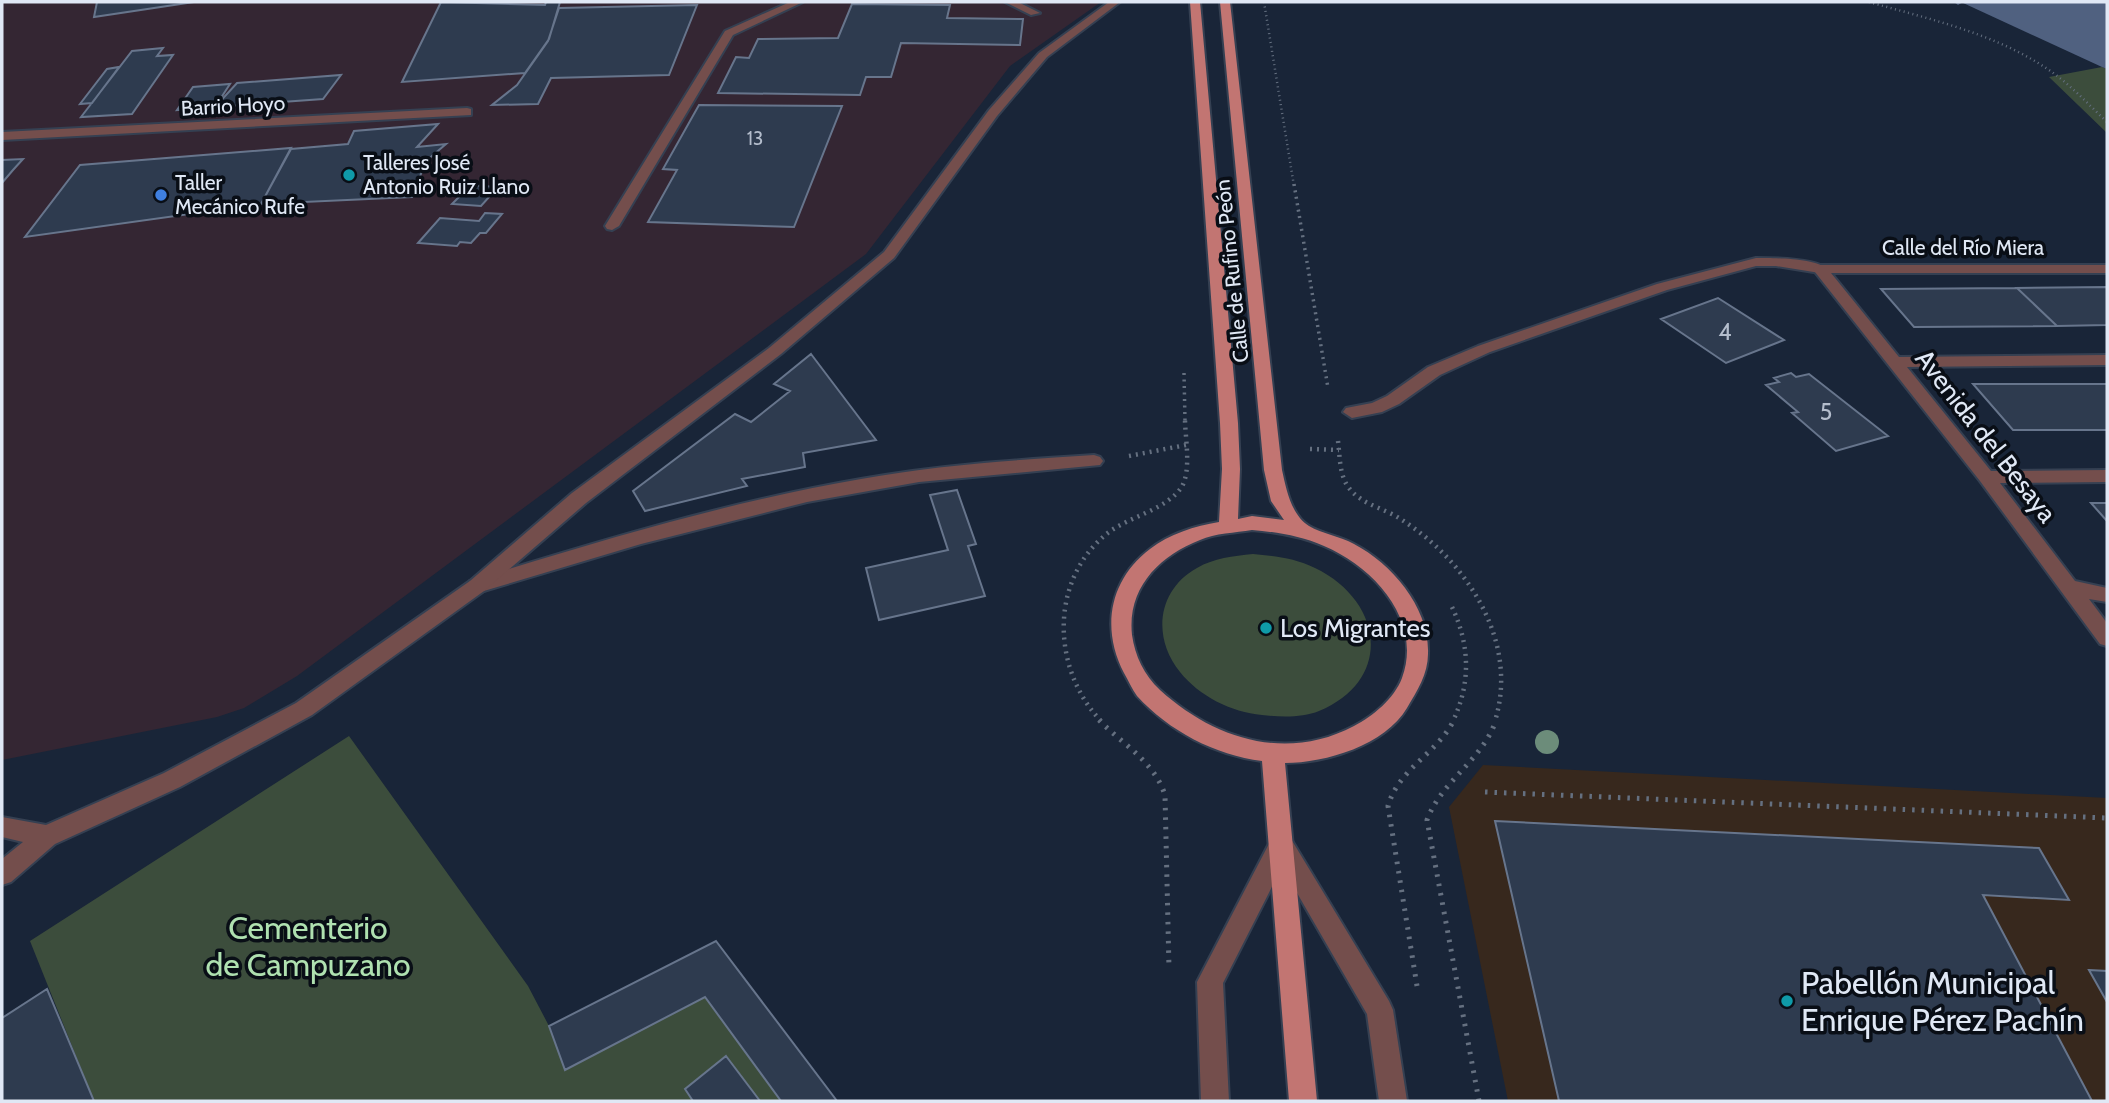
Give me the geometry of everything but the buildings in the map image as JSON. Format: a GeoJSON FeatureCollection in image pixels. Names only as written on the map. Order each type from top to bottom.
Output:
{"type":"FeatureCollection","features":[{"type":"Feature","properties":{"kind":"main road","name":"Calle de Rufino Peón"},"geometry":{"type":"LineString","coordinates":[[1195,2],[1230,435],[1228,524]]}},
{"type":"Feature","properties":{"kind":"main road","name":"Calle de Rufino Peón"},"geometry":{"type":"LineString","coordinates":[[1225,2],[1273,470],[1280,501],[1301,530]]}},
{"type":"Feature","properties":{"kind":"main road"},"geometry":{"type":"LineString","coordinates":[[1228,524],[1277,524],[1301,530],[1353,551],[1374,567],[1393,587],[1407,608],[1415,631],[1418,655],[1414,678],[1404,700],[1387,719],[1364,735],[1337,746],[1306,752],[1273,753],[1237,747],[1173,718],[1149,696],[1131,671],[1121,645],[1118,620],[1124,595],[1135,574],[1152,555],[1174,540],[1199,530],[1228,524]]}},
{"type":"Feature","properties":{"kind":"main road"},"geometry":{"type":"LineString","coordinates":[[1273,753],[1303,1101]]}},
{"type":"Feature","properties":{"kind":"street"},"geometry":{"type":"LineString","coordinates":[[612,226],[729,33],[798,2]]}},
{"type":"Feature","properties":{"kind":"street"},"geometry":{"type":"LineString","coordinates":[[1010,2],[1035,13]]}},
{"type":"Feature","properties":{"kind":"street"},"geometry":{"type":"LineString","coordinates":[[2,874],[47,836],[172,780],[304,709],[477,586],[579,498],[775,351],[890,255],[993,113],[1043,55],[1115,2]]}},
{"type":"Feature","properties":{"kind":"street","name":"Barrio Hoyo"},"geometry":{"type":"LineString","coordinates":[[2,136],[467,112]]}},
{"type":"Feature","properties":{"kind":"street","name":"Calle del Río Miera"},"geometry":{"type":"LineString","coordinates":[[1352,412],[1376,408],[1393,400],[1434,371],[1485,349],[1684,280],[1756,262],[1776,262],[1820,269],[2107,269]]}},
{"type":"Feature","properties":{"kind":"street","name":"Avenida del Besaya"},"geometry":{"type":"LineString","coordinates":[[1820,269],[1986,477],[2107,638]]}},
{"type":"Feature","properties":{"kind":"street"},"geometry":{"type":"LineString","coordinates":[[1896,362],[2107,360]]}},
{"type":"Feature","properties":{"kind":"street"},"geometry":{"type":"LineString","coordinates":[[477,586],[634,537],[828,492],[918,476],[1094,461]]}},
{"type":"Feature","properties":{"kind":"street"},"geometry":{"type":"LineString","coordinates":[[1986,477],[2107,475]]}},
{"type":"Feature","properties":{"kind":"street"},"geometry":{"type":"LineString","coordinates":[[2071,588],[2107,595]]}},
{"type":"Feature","properties":{"kind":"street"},"geometry":{"type":"LineString","coordinates":[[2,827],[47,836]]}},
{"type":"Feature","properties":{"kind":"street"},"geometry":{"type":"LineString","coordinates":[[1215,1101],[1210,982],[1281,844]]}},
{"type":"Feature","properties":{"kind":"street"},"geometry":{"type":"LineString","coordinates":[[1281,844],[1380,1010],[1393,1101]]}},
{"type":"Feature","properties":{"kind":"path"},"geometry":{"type":"LineString","coordinates":[[1869,2],[1949,24],[2018,51],[2067,83],[2107,122]]}},
{"type":"Feature","properties":{"kind":"path"},"geometry":{"type":"LineString","coordinates":[[1159,452],[1186,445],[1186,477],[1182,489],[1170,499],[1140,512],[1113,529],[1087,554],[1070,586],[1063,626],[1067,663],[1081,695],[1103,724],[1146,762],[1164,791],[1169,976]]}},
{"type":"Feature","properties":{"kind":"path"},"geometry":{"type":"LineString","coordinates":[[1485,792],[2107,818]]}},
{"type":"Feature","properties":{"kind":"shaded area"},"geometry":{"type":"Polygon","coordinates":[[[2,2],[1101,2],[1010,66],[866,254],[297,676],[244,708],[217,717],[2,760],[2,2]]]}},
{"type":"Feature","properties":{"kind":"shaded area","name":"Pabellón Municipal Enrique Pérez Pachín"},"geometry":{"type":"Polygon","coordinates":[[[1483,765],[2107,798],[2107,1101],[1508,1101],[1449,807],[1483,765]]]}},
{"type":"Feature","properties":{"kind":"green space"},"geometry":{"type":"Polygon","coordinates":[[[2102,67],[2107,69],[2107,133],[2049,77],[2102,67]]]}},
{"type":"Feature","properties":{"kind":"green space"},"geometry":{"type":"Polygon","coordinates":[[[1253,554],[1292,560],[1315,568],[1338,582],[1355,599],[1366,619],[1371,639],[1369,660],[1360,680],[1343,697],[1319,711],[1298,716],[1276,716],[1250,713],[1227,706],[1196,688],[1171,659],[1165,644],[1163,616],[1174,589],[1184,577],[1203,565],[1224,558],[1253,554]]]}},
{"type":"Feature","properties":{"kind":"green space","name":"Cementerio de Campuzano"},"geometry":{"type":"Polygon","coordinates":[[[349,736],[528,986],[549,1026],[716,941],[837,1101],[94,1101],[30,941],[349,736]]]}},
{"type":"Feature","properties":{"kind":"water"},"geometry":{"type":"Polygon","coordinates":[[[1961,2],[2107,2],[2107,69],[2102,67],[1961,2]]]}},
{"type":"Feature","properties":{"kind":"place","name":"Talleres José Antonio Ruiz Llano"},"geometry":{"type":"Point","coordinates":[349,175]}},
{"type":"Feature","properties":{"kind":"place","name":"Taller Mecánico Rufe"},"geometry":{"type":"Point","coordinates":[161,195]}},
{"type":"Feature","properties":{"kind":"place","name":"Los Migrantes"},"geometry":{"type":"Point","coordinates":[1266,628]}},
{"type":"Feature","properties":{"kind":"place","name":"Pabellón Municipal Enrique Pérez Pachín"},"geometry":{"type":"Point","coordinates":[1787,1001]}}]}
